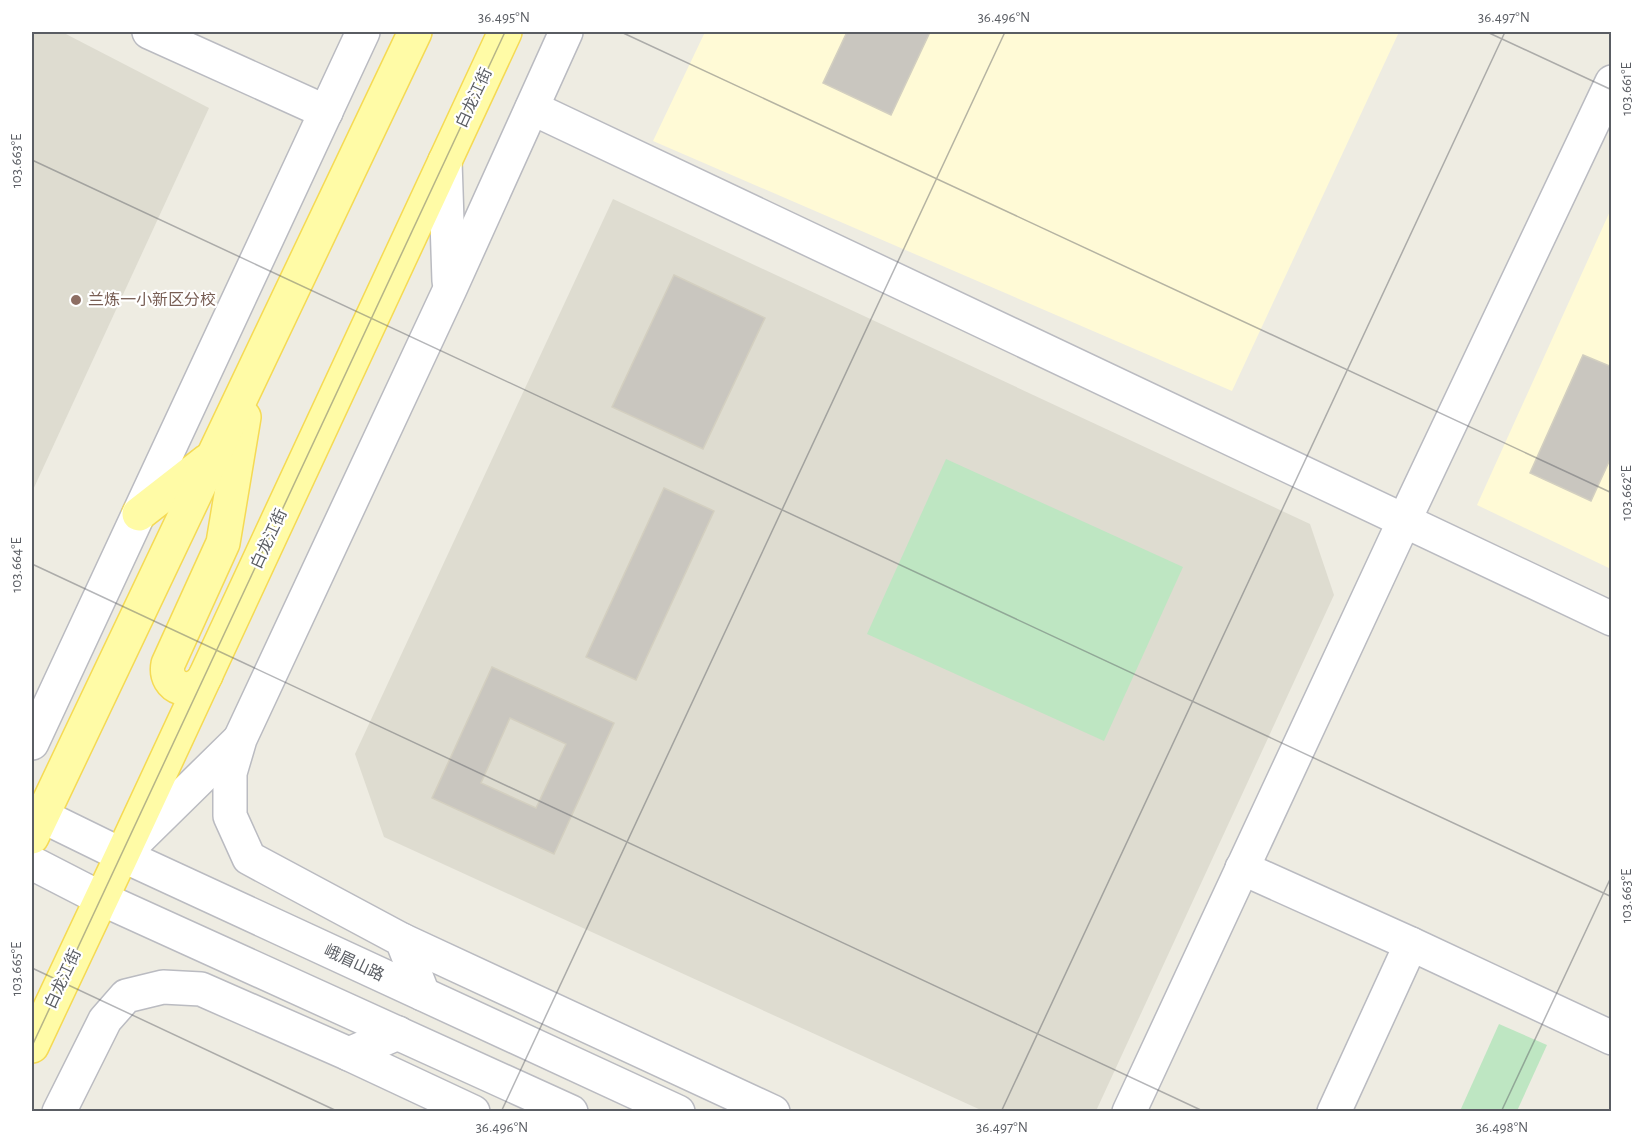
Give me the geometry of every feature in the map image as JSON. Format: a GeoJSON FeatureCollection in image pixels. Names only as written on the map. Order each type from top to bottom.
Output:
{"type":"FeatureCollection","features":[{"type":"Feature","properties":{"kind":"main road"},"geometry":{"type":"LineString","coordinates":[[35,822],[415,32]]}},
{"type":"Feature","properties":{"kind":"main road","name":"白龙江街"},"geometry":{"type":"LineString","coordinates":[[32,1046],[505,32]]}},
{"type":"Feature","properties":{"kind":"main road"},"geometry":{"type":"LineString","coordinates":[[206,675],[198,686],[184,689],[172,683],[167,670],[223,543],[251,376]]}},
{"type":"Feature","properties":{"kind":"main road"},"geometry":{"type":"LineString","coordinates":[[139,514],[213,456]]}},
{"type":"Feature","properties":{"kind":"street"},"geometry":{"type":"LineString","coordinates":[[149,32],[326,112]]}},
{"type":"Feature","properties":{"kind":"street"},"geometry":{"type":"LineString","coordinates":[[32,744],[363,32]]}},
{"type":"Feature","properties":{"kind":"street"},"geometry":{"type":"LineString","coordinates":[[567,32],[240,739],[230,773],[230,816],[249,858],[402,940],[773,1112]]}},
{"type":"Feature","properties":{"kind":"street"},"geometry":{"type":"LineString","coordinates":[[1129,1112],[1611,82]]}},
{"type":"Feature","properties":{"kind":"street"},"geometry":{"type":"LineString","coordinates":[[532,108],[1611,619]]}},
{"type":"Feature","properties":{"kind":"street"},"geometry":{"type":"LineString","coordinates":[[445,161],[450,289]]}},
{"type":"Feature","properties":{"kind":"street"},"geometry":{"type":"LineString","coordinates":[[122,855],[240,739]]}},
{"type":"Feature","properties":{"kind":"street","name":"峨眉山路"},"geometry":{"type":"LineString","coordinates":[[35,822],[122,855],[678,1112]]}},
{"type":"Feature","properties":{"kind":"street"},"geometry":{"type":"LineString","coordinates":[[32,863],[100,898],[571,1112]]}},
{"type":"Feature","properties":{"kind":"street"},"geometry":{"type":"LineString","coordinates":[[1242,868],[1611,1038]]}},
{"type":"Feature","properties":{"kind":"street"},"geometry":{"type":"LineString","coordinates":[[402,940],[423,994]]}},
{"type":"Feature","properties":{"kind":"street"},"geometry":{"type":"LineString","coordinates":[[1334,1112],[1411,944]]}},
{"type":"Feature","properties":{"kind":"street"},"geometry":{"type":"LineString","coordinates":[[59,1112],[105,1020],[126,996],[163,987],[201,989],[473,1112]]}},
{"type":"Feature","properties":{"kind":"street"},"geometry":{"type":"LineString","coordinates":[[349,1054],[398,1033]]}},
{"type":"Feature","properties":{"kind":"shaded area","name":"兰炼一小新区分校"},"geometry":{"type":"Polygon","coordinates":[[[32,32],[62,32],[209,108],[32,492],[32,32]]]}},
{"type":"Feature","properties":{"kind":"shaded area"},"geometry":{"type":"Polygon","coordinates":[[[705,32],[1399,32],[1232,391],[653,141],[705,32]]]}},
{"type":"Feature","properties":{"kind":"shaded area"},"geometry":{"type":"Polygon","coordinates":[[[613,199],[1310,524],[1334,595],[1096,1111],[983,1111],[384,837],[355,754],[613,199]]]}},
{"type":"Feature","properties":{"kind":"shaded area"},"geometry":{"type":"Polygon","coordinates":[[[1611,209],[1611,569],[1477,505],[1611,209]]]}},
{"type":"Feature","properties":{"kind":"green space"},"geometry":{"type":"Polygon","coordinates":[[[946,459],[1183,567],[1104,741],[867,634],[946,459]]]}},
{"type":"Feature","properties":{"kind":"green space"},"geometry":{"type":"Polygon","coordinates":[[[1499,1024],[1547,1045],[1517,1111],[1460,1111],[1499,1024]]]}},
{"type":"Feature","properties":{"kind":"building"},"geometry":{"type":"Polygon","coordinates":[[[847,32],[930,32],[891,115],[823,83],[847,32]]]}},
{"type":"Feature","properties":{"kind":"building"},"geometry":{"type":"Polygon","coordinates":[[[674,275],[765,318],[703,449],[612,407],[674,275]]]}},
{"type":"Feature","properties":{"kind":"building"},"geometry":{"type":"Polygon","coordinates":[[[1583,355],[1612,367],[1612,455],[1591,501],[1530,473],[1583,355]]]}},
{"type":"Feature","properties":{"kind":"building"},"geometry":{"type":"Polygon","coordinates":[[[664,488],[714,511],[636,680],[586,657],[664,488]]]}},
{"type":"Feature","properties":{"kind":"building"},"geometry":{"type":"Polygon","coordinates":[[[492,667],[614,723],[554,854],[432,798],[492,667]],[[510,718],[481,783],[536,808],[566,744],[510,718]]]}},
{"type":"Feature","properties":{"kind":"place","name":"兰炼一小新区分校"},"geometry":{"type":"Point","coordinates":[76,300]}}]}
